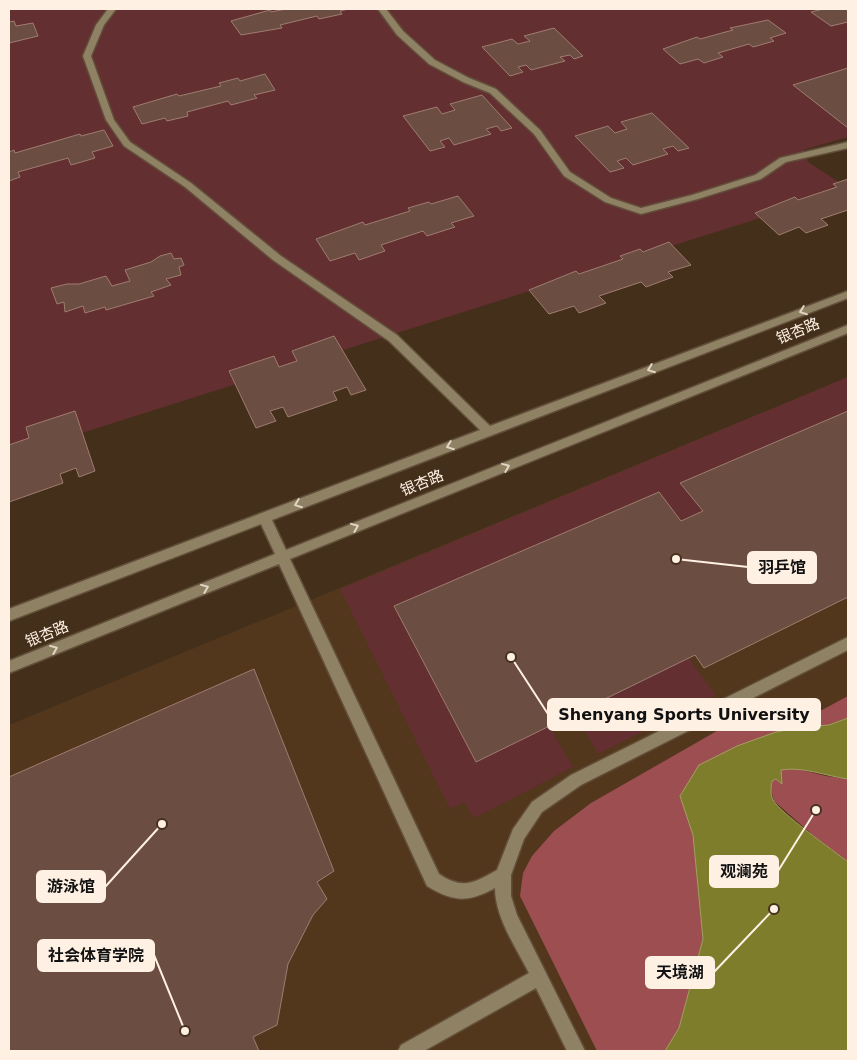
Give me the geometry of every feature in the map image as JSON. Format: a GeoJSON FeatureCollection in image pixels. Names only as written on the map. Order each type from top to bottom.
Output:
{"type":"FeatureCollection","features":[{"type":"Feature","properties":{"kind":"street"},"geometry":{"type":"LineString","coordinates":[[112,9],[106,14],[86,56],[110,120],[127,144],[188,186],[277,258],[393,338],[488,431]]}},
{"type":"Feature","properties":{"kind":"street"},"geometry":{"type":"LineString","coordinates":[[382,9],[400,33],[432,62],[466,80],[493,91],[537,132],[567,174],[608,200],[641,211],[695,197],[758,177],[783,160],[848,145]]}},
{"type":"Feature","properties":{"kind":"street"},"geometry":{"type":"LineString","coordinates":[[9,615],[848,294]]}},
{"type":"Feature","properties":{"kind":"street","name":"银杏路"},"geometry":{"type":"LineString","coordinates":[[9,667],[848,329]]}},
{"type":"Feature","properties":{"kind":"street"},"geometry":{"type":"LineString","coordinates":[[264,517],[433,880],[457,893],[475,891],[503,875]]}},
{"type":"Feature","properties":{"kind":"street"},"geometry":{"type":"LineString","coordinates":[[576,1051],[510,918],[503,896],[503,875],[518,834],[537,807],[576,780],[848,643]]}},
{"type":"Feature","properties":{"kind":"street"},"geometry":{"type":"LineString","coordinates":[[407,1051],[538,977]]}},
{"type":"Feature","properties":{"kind":"shaded area"},"geometry":{"type":"Polygon","coordinates":[[[9,9],[848,9],[848,137],[803,150],[808,162],[848,188],[848,190],[9,456],[9,9]]]}},
{"type":"Feature","properties":{"kind":"shaded area"},"geometry":{"type":"Polygon","coordinates":[[[848,377],[848,1051],[9,1051],[9,725],[848,377]]]}},
{"type":"Feature","properties":{"kind":"shaded area"},"geometry":{"type":"Polygon","coordinates":[[[848,377],[848,578],[766,484],[613,550],[715,695],[598,754],[575,714],[549,726],[573,767],[474,818],[464,802],[450,809],[340,589],[848,377]]]}},
{"type":"Feature","properties":{"kind":"shaded area"},"geometry":{"type":"Polygon","coordinates":[[[848,696],[848,718],[829,725],[802,727],[776,732],[680,796],[693,835],[703,939],[679,1028],[665,1051],[597,1051],[520,896],[523,873],[532,856],[554,831],[591,803],[750,712],[822,710],[848,696]]]}},
{"type":"Feature","properties":{"kind":"shaded area"},"geometry":{"type":"Polygon","coordinates":[[[848,718],[848,779],[806,770],[781,770],[782,784],[776,779],[772,781],[771,795],[773,800],[786,814],[848,862],[848,1051],[665,1051],[679,1028],[703,939],[693,835],[680,796],[699,765],[737,746],[776,732],[802,727],[829,725],[848,718]]]}},
{"type":"Feature","properties":{"kind":"shaded area"},"geometry":{"type":"Polygon","coordinates":[[[794,768],[848,779],[848,862],[815,837],[774,801],[771,790],[772,781],[776,779],[781,783],[780,770],[794,768]]]}},
{"type":"Feature","properties":{"kind":"building"},"geometry":{"type":"Polygon","coordinates":[[[286,9],[349,9],[340,11],[342,14],[319,19],[317,16],[280,25],[282,28],[241,35],[231,21],[270,10],[271,12],[286,9]]]}},
{"type":"Feature","properties":{"kind":"building"},"geometry":{"type":"Polygon","coordinates":[[[823,9],[848,9],[848,22],[831,26],[811,12],[823,9]]]}},
{"type":"Feature","properties":{"kind":"building"},"geometry":{"type":"Polygon","coordinates":[[[768,20],[786,33],[770,38],[774,41],[753,47],[749,44],[718,53],[723,57],[704,63],[698,59],[680,64],[663,49],[697,37],[700,39],[733,30],[730,28],[768,20]]]}},
{"type":"Feature","properties":{"kind":"building"},"geometry":{"type":"Polygon","coordinates":[[[14,21],[16,26],[33,23],[38,36],[9,43],[9,22],[14,21]]]}},
{"type":"Feature","properties":{"kind":"building"},"geometry":{"type":"Polygon","coordinates":[[[554,28],[583,56],[574,59],[570,55],[560,57],[565,61],[531,70],[526,65],[518,67],[523,72],[510,76],[482,47],[512,39],[518,44],[530,41],[524,36],[554,28]]]}},
{"type":"Feature","properties":{"kind":"building"},"geometry":{"type":"Polygon","coordinates":[[[848,68],[848,128],[793,85],[848,68]]]}},
{"type":"Feature","properties":{"kind":"building"},"geometry":{"type":"Polygon","coordinates":[[[265,74],[275,90],[254,95],[257,98],[231,105],[228,101],[187,112],[188,116],[167,121],[165,118],[142,124],[133,107],[177,94],[179,96],[221,86],[219,83],[238,78],[240,81],[265,74]]]}},
{"type":"Feature","properties":{"kind":"building"},"geometry":{"type":"Polygon","coordinates":[[[482,95],[512,128],[501,131],[497,126],[486,129],[491,134],[454,145],[449,138],[440,141],[445,147],[430,151],[403,116],[437,107],[442,114],[455,110],[450,104],[482,95]]]}},
{"type":"Feature","properties":{"kind":"building"},"geometry":{"type":"Polygon","coordinates":[[[652,113],[689,148],[678,151],[673,146],[663,149],[668,154],[633,165],[626,158],[617,161],[624,168],[610,172],[575,136],[608,126],[615,133],[627,129],[621,122],[652,113]]]}},
{"type":"Feature","properties":{"kind":"building"},"geometry":{"type":"Polygon","coordinates":[[[104,130],[113,146],[92,152],[95,158],[71,165],[68,158],[18,172],[20,177],[9,181],[9,152],[14,150],[15,153],[80,134],[81,136],[104,130]]]}},
{"type":"Feature","properties":{"kind":"building"},"geometry":{"type":"Polygon","coordinates":[[[848,179],[848,210],[821,219],[828,225],[806,233],[799,227],[779,235],[755,213],[795,197],[798,200],[837,187],[833,184],[848,179]]]}},
{"type":"Feature","properties":{"kind":"building"},"geometry":{"type":"Polygon","coordinates":[[[458,196],[474,216],[451,223],[455,227],[427,236],[423,231],[381,245],[385,251],[359,260],[355,253],[330,261],[316,239],[363,222],[365,225],[410,211],[408,208],[458,196]]]}},
{"type":"Feature","properties":{"kind":"building"},"geometry":{"type":"Polygon","coordinates":[[[669,242],[691,265],[668,272],[673,277],[646,287],[641,282],[599,296],[606,303],[579,313],[574,306],[549,314],[529,290],[576,271],[579,274],[623,259],[620,256],[640,249],[643,252],[669,242]]]}},
{"type":"Feature","properties":{"kind":"building"},"geometry":{"type":"Polygon","coordinates":[[[171,253],[174,259],[181,258],[184,265],[179,267],[181,275],[166,279],[171,285],[151,292],[154,296],[106,310],[105,307],[85,313],[83,306],[65,312],[64,302],[57,304],[51,288],[67,284],[79,284],[106,276],[112,286],[130,281],[125,270],[151,262],[160,256],[171,253]]]}},
{"type":"Feature","properties":{"kind":"building"},"geometry":{"type":"Polygon","coordinates":[[[334,336],[366,390],[351,395],[347,387],[333,392],[337,400],[288,417],[283,407],[270,411],[276,421],[256,428],[229,371],[274,356],[279,367],[297,361],[292,351],[334,336]]]}},
{"type":"Feature","properties":{"kind":"building"},"geometry":{"type":"Polygon","coordinates":[[[75,411],[95,471],[79,477],[76,468],[60,474],[63,483],[9,502],[9,445],[29,438],[26,427],[75,411]]]}},
{"type":"Feature","properties":{"kind":"building"},"geometry":{"type":"Polygon","coordinates":[[[848,411],[848,597],[704,668],[695,655],[476,762],[394,606],[659,492],[681,521],[703,511],[680,483],[848,411]]]}},
{"type":"Feature","properties":{"kind":"building"},"geometry":{"type":"Polygon","coordinates":[[[254,669],[334,871],[317,882],[327,899],[313,915],[288,964],[277,1025],[253,1037],[259,1051],[9,1051],[9,777],[254,669]]]}},
{"type":"Feature","properties":{"kind":"place","name":"羽乒馆"},"geometry":{"type":"Point","coordinates":[676,559]}},
{"type":"Feature","properties":{"kind":"place","name":"Shenyang Sports University"},"geometry":{"type":"Point","coordinates":[511,657]}},
{"type":"Feature","properties":{"kind":"place","name":"观澜苑"},"geometry":{"type":"Point","coordinates":[816,810]}},
{"type":"Feature","properties":{"kind":"place","name":"游泳馆"},"geometry":{"type":"Point","coordinates":[162,824]}},
{"type":"Feature","properties":{"kind":"place","name":"天境湖"},"geometry":{"type":"Point","coordinates":[774,909]}},
{"type":"Feature","properties":{"kind":"place","name":"社会体育学院"},"geometry":{"type":"Point","coordinates":[185,1031]}}]}
